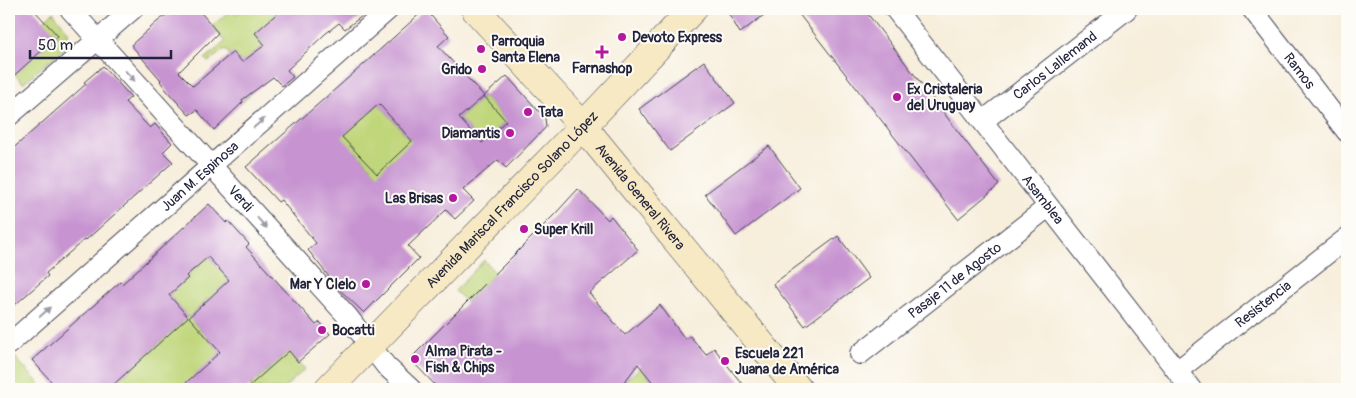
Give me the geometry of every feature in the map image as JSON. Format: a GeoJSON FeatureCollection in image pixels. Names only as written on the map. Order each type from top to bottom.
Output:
{"type":"FeatureCollection","features":[{"type":"Feature","properties":{"kind":"street","name":"Verdi"},"geometry":{"type":"LineString","coordinates":[[70,9],[348,316],[386,366],[411,389]]}},
{"type":"Feature","properties":{"kind":"street"},"geometry":{"type":"LineString","coordinates":[[9,116],[133,9]]}},
{"type":"Feature","properties":{"kind":"street","name":"Juan M. Espinosa"},"geometry":{"type":"LineString","coordinates":[[9,344],[389,9]]}},
{"type":"Feature","properties":{"kind":"street","name":"Avenida General Rivera"},"geometry":{"type":"LineString","coordinates":[[475,9],[583,126],[798,389]]}},
{"type":"Feature","properties":{"kind":"street","name":"Avenida Mariscal Francisco Solano López"},"geometry":{"type":"LineString","coordinates":[[328,389],[694,9]]}},
{"type":"Feature","properties":{"kind":"street","name":"Asamblea"},"geometry":{"type":"LineString","coordinates":[[895,9],[1191,389]]}},
{"type":"Feature","properties":{"kind":"street","name":"Carlos Lallemand"},"geometry":{"type":"LineString","coordinates":[[983,121],[1127,9]]}},
{"type":"Feature","properties":{"kind":"street","name":"Ramos"},"geometry":{"type":"LineString","coordinates":[[1252,9],[1347,132]]}},
{"type":"Feature","properties":{"kind":"street","name":"Pasaje 11 de Agosto"},"geometry":{"type":"LineString","coordinates":[[860,354],[1048,207]]}},
{"type":"Feature","properties":{"kind":"street","name":"Resistencia"},"geometry":{"type":"LineString","coordinates":[[1178,372],[1347,238]]}},
{"type":"Feature","properties":{"kind":"green space"},"geometry":{"type":"Polygon","coordinates":[[[232,9],[236,14],[241,9],[283,9],[256,34],[264,45],[251,55],[255,61],[237,76],[251,93],[243,102],[221,76],[236,62],[225,49],[208,62],[205,59],[225,42],[212,26],[232,9]]]}},
{"type":"Feature","properties":{"kind":"green space"},"geometry":{"type":"Polygon","coordinates":[[[53,12],[68,31],[68,45],[23,83],[15,74],[44,21],[53,12]]]}},
{"type":"Feature","properties":{"kind":"green space"},"geometry":{"type":"Polygon","coordinates":[[[484,96],[506,121],[482,143],[459,118],[484,96]]]}},
{"type":"Feature","properties":{"kind":"green space"},"geometry":{"type":"Polygon","coordinates":[[[379,104],[411,140],[424,128],[413,116],[423,107],[445,130],[426,147],[447,173],[428,191],[397,155],[386,166],[404,185],[396,192],[402,198],[381,217],[365,198],[384,182],[357,152],[340,168],[324,152],[379,104]]]}},
{"type":"Feature","properties":{"kind":"green space"},"geometry":{"type":"Polygon","coordinates":[[[348,177],[365,198],[346,216],[390,264],[384,270],[369,256],[357,268],[341,248],[352,235],[318,203],[348,177]]]}},
{"type":"Feature","properties":{"kind":"green space"},"geometry":{"type":"Polygon","coordinates":[[[208,239],[229,280],[241,336],[208,299],[189,317],[242,376],[182,389],[108,389],[188,317],[169,295],[199,265],[208,239]]]}},
{"type":"Feature","properties":{"kind":"green space"},"geometry":{"type":"Polygon","coordinates":[[[484,260],[495,273],[466,302],[455,291],[484,260]]]}},
{"type":"Feature","properties":{"kind":"green space"},"geometry":{"type":"Polygon","coordinates":[[[289,351],[305,369],[283,389],[253,389],[250,386],[289,351]]]}},
{"type":"Feature","properties":{"kind":"green space"},"geometry":{"type":"Polygon","coordinates":[[[658,352],[647,375],[658,389],[616,389],[658,352]]]}},
{"type":"Feature","properties":{"kind":"green space"},"geometry":{"type":"Polygon","coordinates":[[[11,353],[44,389],[9,389],[9,355],[11,353]]]}},
{"type":"Feature","properties":{"kind":"building"},"geometry":{"type":"Polygon","coordinates":[[[9,9],[33,9],[58,36],[9,80],[9,9]]]}},
{"type":"Feature","properties":{"kind":"building"},"geometry":{"type":"Polygon","coordinates":[[[174,9],[198,9],[218,33],[179,72],[193,86],[233,52],[242,62],[265,45],[255,33],[282,9],[371,9],[345,29],[339,23],[287,70],[293,77],[282,86],[273,77],[242,100],[243,102],[214,130],[197,110],[189,115],[167,91],[161,80],[131,45],[174,9]]]}},
{"type":"Feature","properties":{"kind":"building"},"geometry":{"type":"Polygon","coordinates":[[[425,9],[449,36],[438,46],[484,96],[507,76],[545,118],[546,127],[506,168],[498,160],[463,190],[474,201],[455,219],[446,210],[408,246],[419,258],[364,313],[337,287],[308,250],[316,243],[281,200],[278,202],[246,167],[425,9]],[[484,96],[459,118],[482,143],[506,121],[484,96]],[[379,104],[342,137],[377,174],[412,141],[379,104]]]}},
{"type":"Feature","properties":{"kind":"building"},"geometry":{"type":"Polygon","coordinates":[[[726,9],[772,9],[740,33],[726,9]]]}},
{"type":"Feature","properties":{"kind":"building","name":"Ex Cristaleria del Uruguay"},"geometry":{"type":"Polygon","coordinates":[[[795,9],[864,9],[999,185],[958,219],[795,9]]]}},
{"type":"Feature","properties":{"kind":"building"},"geometry":{"type":"Polygon","coordinates":[[[704,61],[735,103],[670,151],[639,109],[704,61]]]}},
{"type":"Feature","properties":{"kind":"building"},"geometry":{"type":"Polygon","coordinates":[[[103,66],[131,97],[125,102],[150,128],[155,124],[172,143],[163,152],[173,162],[46,273],[48,276],[9,310],[9,152],[86,84],[84,82],[103,66]]]}},
{"type":"Feature","properties":{"kind":"building"},"geometry":{"type":"Polygon","coordinates":[[[769,146],[800,188],[736,236],[705,194],[769,146]]]}},
{"type":"Feature","properties":{"kind":"building"},"geometry":{"type":"Polygon","coordinates":[[[578,189],[608,220],[611,216],[638,250],[589,293],[625,335],[660,305],[685,339],[690,336],[706,355],[714,348],[746,389],[658,389],[638,364],[626,380],[614,389],[439,389],[410,359],[578,189]]]}},
{"type":"Feature","properties":{"kind":"building"},"geometry":{"type":"Polygon","coordinates":[[[209,204],[249,244],[246,247],[316,325],[320,322],[330,334],[298,362],[289,351],[246,389],[179,389],[220,352],[189,317],[229,280],[208,257],[186,276],[188,278],[169,295],[188,317],[113,385],[108,389],[58,389],[32,360],[120,282],[122,284],[209,204]]]}},
{"type":"Feature","properties":{"kind":"building"},"geometry":{"type":"Polygon","coordinates":[[[838,236],[869,278],[805,326],[773,284],[838,236]]]}},
{"type":"Feature","properties":{"kind":"place","name":"Devoto Express"},"geometry":{"type":"Point","coordinates":[622,37]}},
{"type":"Feature","properties":{"kind":"place","name":"Parroquia Santa Elena"},"geometry":{"type":"Point","coordinates":[481,49]}},
{"type":"Feature","properties":{"kind":"place","name":"Farnashop"},"geometry":{"type":"Point","coordinates":[602,52]}},
{"type":"Feature","properties":{"kind":"place","name":"Grido"},"geometry":{"type":"Point","coordinates":[482,69]}},
{"type":"Feature","properties":{"kind":"place","name":"Ex Cristaleria del Uruguay"},"geometry":{"type":"Point","coordinates":[897,97]}},
{"type":"Feature","properties":{"kind":"place","name":"Tata"},"geometry":{"type":"Point","coordinates":[528,112]}},
{"type":"Feature","properties":{"kind":"place","name":"Diamantis"},"geometry":{"type":"Point","coordinates":[510,133]}},
{"type":"Feature","properties":{"kind":"place","name":"Las Brisas"},"geometry":{"type":"Point","coordinates":[453,198]}},
{"type":"Feature","properties":{"kind":"place","name":"Super Krill"},"geometry":{"type":"Point","coordinates":[524,229]}},
{"type":"Feature","properties":{"kind":"place","name":"Mar Y CIelo"},"geometry":{"type":"Point","coordinates":[366,284]}},
{"type":"Feature","properties":{"kind":"place","name":"Bocatti"},"geometry":{"type":"Point","coordinates":[322,330]}},
{"type":"Feature","properties":{"kind":"place","name":"Alma Pirata - Fish & Chips"},"geometry":{"type":"Point","coordinates":[415,359]}},
{"type":"Feature","properties":{"kind":"place","name":"Escuela 221 Juana de América"},"geometry":{"type":"Point","coordinates":[725,361]}}]}
